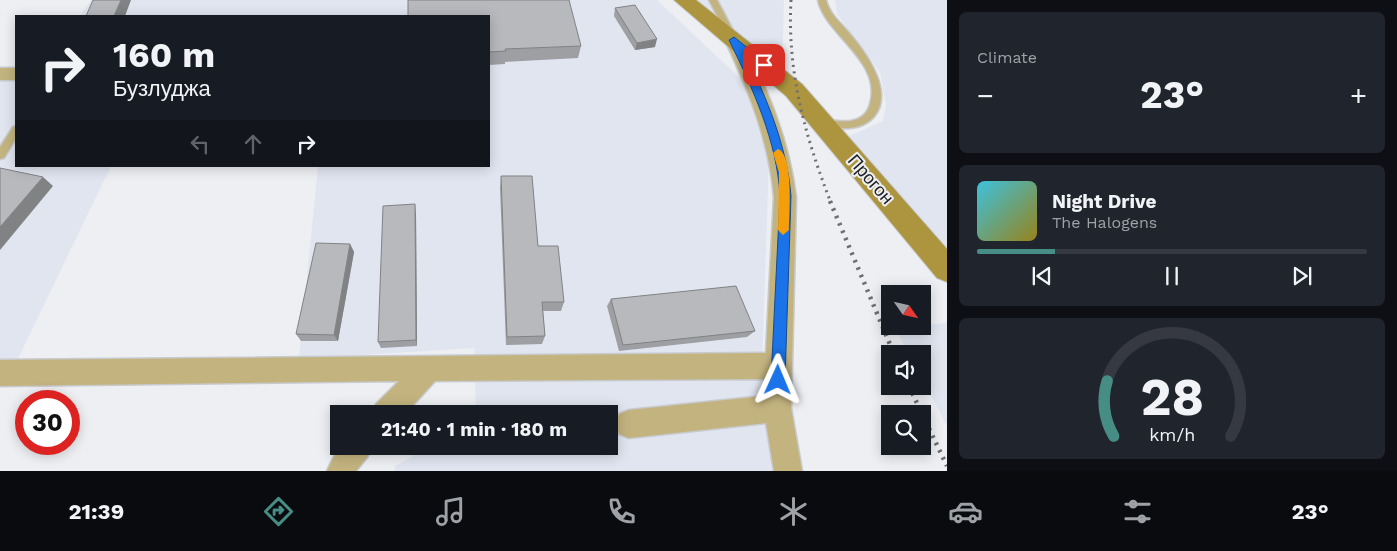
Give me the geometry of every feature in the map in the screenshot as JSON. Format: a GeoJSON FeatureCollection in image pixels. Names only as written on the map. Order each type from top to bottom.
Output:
{"type":"FeatureCollection","features":[{"type":"Feature","properties":{"kind":"street","name":"Прогон"},"geometry":{"type":"LineString","coordinates":[[684,0],[794,90],[947,269]]}},
{"type":"Feature","properties":{"kind":"street"},"geometry":{"type":"LineString","coordinates":[[734,40],[760,93],[784,172],[785,196],[777,408],[788,471]]}},
{"type":"Feature","properties":{"kind":"street"},"geometry":{"type":"LineString","coordinates":[[0,74],[15,74]]}},
{"type":"Feature","properties":{"kind":"street"},"geometry":{"type":"LineString","coordinates":[[0,373],[778,366]]}},
{"type":"Feature","properties":{"kind":"street"},"geometry":{"type":"LineString","coordinates":[[394,405],[429,368]]}},
{"type":"Feature","properties":{"kind":"street"},"geometry":{"type":"LineString","coordinates":[[629,424],[777,408]]}},
{"type":"Feature","properties":{"kind":"street"},"geometry":{"type":"LineString","coordinates":[[341,471],[350,455]]}},
{"type":"Feature","properties":{"kind":"lane"},"geometry":{"type":"LineString","coordinates":[[713,0],[734,40]]}},
{"type":"Feature","properties":{"kind":"lane"},"geometry":{"type":"LineString","coordinates":[[822,0],[822,3],[836,24],[858,50],[877,91],[876,105],[870,117],[856,123],[843,125],[822,122]]}},
{"type":"Feature","properties":{"kind":"lane"},"geometry":{"type":"LineString","coordinates":[[0,155],[15,132]]}},
{"type":"Feature","properties":{"kind":"shaded area"},"geometry":{"type":"Polygon","coordinates":[[[91,0],[657,0],[743,81],[769,160],[762,364],[776,471],[395,471],[395,466],[415,455],[618,455],[618,405],[476,405],[474,348],[299,359],[318,167],[490,167],[490,15],[81,15],[91,0]]]}},
{"type":"Feature","properties":{"kind":"shaded area"},"geometry":{"type":"Polygon","coordinates":[[[694,0],[784,0],[782,67],[728,28],[694,0]]]}},
{"type":"Feature","properties":{"kind":"shaded area"},"geometry":{"type":"Polygon","coordinates":[[[835,0],[947,0],[947,251],[845,138],[883,121],[886,105],[880,72],[837,14],[835,0]]]}},
{"type":"Feature","properties":{"kind":"shaded area"},"geometry":{"type":"Polygon","coordinates":[[[0,74],[15,74],[15,167],[111,167],[11,373],[0,373],[0,74]]]}},
{"type":"Feature","properties":{"kind":"shaded area"},"geometry":{"type":"Polygon","coordinates":[[[947,323],[947,426],[931,395],[931,345],[904,345],[899,335],[931,335],[931,325],[947,323]]]}},
{"type":"Feature","properties":{"kind":"building"},"geometry":{"type":"Polygon","coordinates":[[[93,0],[121,0],[114,15],[86,15],[93,0]]]}},
{"type":"Feature","properties":{"kind":"building"},"geometry":{"type":"Polygon","coordinates":[[[408,0],[569,0],[581,46],[505,49],[506,51],[490,52],[490,15],[408,15],[408,0]]]}},
{"type":"Feature","properties":{"kind":"building"},"geometry":{"type":"Polygon","coordinates":[[[635,5],[657,39],[637,43],[615,8],[635,5]]]}},
{"type":"Feature","properties":{"kind":"building"},"geometry":{"type":"Polygon","coordinates":[[[0,168],[43,177],[0,227],[0,168]]]}},
{"type":"Feature","properties":{"kind":"building"},"geometry":{"type":"Polygon","coordinates":[[[501,176],[532,176],[538,246],[558,246],[564,302],[542,302],[545,336],[507,337],[501,176]]]}},
{"type":"Feature","properties":{"kind":"building"},"geometry":{"type":"Polygon","coordinates":[[[415,204],[416,340],[378,342],[383,206],[415,204]]]}},
{"type":"Feature","properties":{"kind":"building"},"geometry":{"type":"Polygon","coordinates":[[[316,243],[350,244],[334,335],[296,334],[316,243]]]}},
{"type":"Feature","properties":{"kind":"building"},"geometry":{"type":"Polygon","coordinates":[[[736,286],[755,331],[623,345],[611,299],[736,286]]]}},
{"type":"Feature","properties":{"kind":"railway"},"geometry":{"type":"LineString","coordinates":[[791,0],[792,53],[795,78],[813,153],[831,203]]}},
{"type":"Feature","properties":{"kind":"railway"},"geometry":{"type":"LineString","coordinates":[[830,201],[890,345]]}},
{"type":"Feature","properties":{"kind":"railway"},"geometry":{"type":"LineString","coordinates":[[913,395],[947,466]]}},
{"type":"Feature","properties":{"kind":"slow traffic"},"geometry":{"type":"LineString","coordinates":[[778,153],[784,172],[783,230]]}},
{"type":"Feature","properties":{"kind":"route"},"geometry":{"type":"LineString","coordinates":[[764,65],[734,40],[760,93],[784,172],[785,196],[778,380]]}}]}
